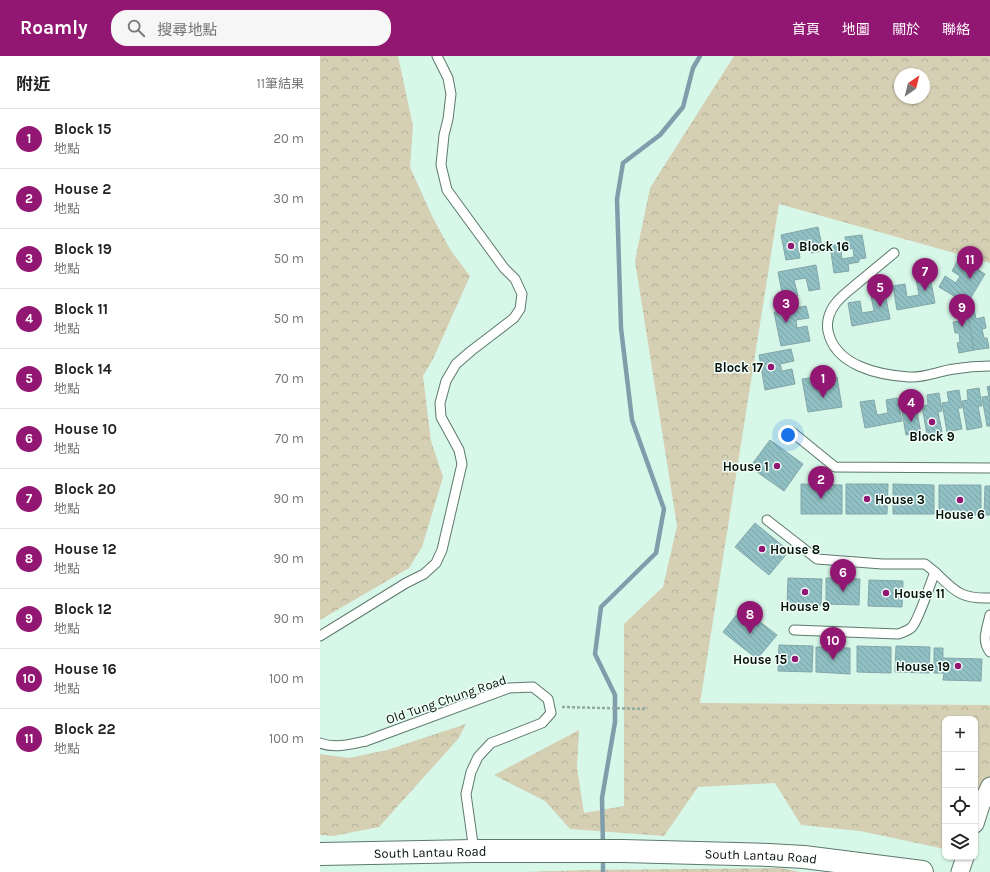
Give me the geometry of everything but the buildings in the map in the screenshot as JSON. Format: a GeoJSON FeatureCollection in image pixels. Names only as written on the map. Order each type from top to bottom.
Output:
{"type":"FeatureCollection","features":[{"type":"Feature","properties":{"kind":"main road","name":"South Lantau Road"},"geometry":{"type":"LineString","coordinates":[[320,854],[474,851],[623,851],[776,855],[804,857],[922,872]]}},
{"type":"Feature","properties":{"kind":"street"},"geometry":{"type":"LineString","coordinates":[[978,813],[990,786]]}},
{"type":"Feature","properties":{"kind":"street"},"geometry":{"type":"LineString","coordinates":[[960,872],[964,860]]}},
{"type":"Feature","properties":{"kind":"lane"},"geometry":{"type":"LineString","coordinates":[[320,636],[406,583],[424,574],[436,563],[442,550],[462,464],[459,450],[442,417],[440,403],[446,381],[456,364],[514,318],[520,309],[522,294],[515,279],[504,268],[447,190],[441,165],[444,135],[448,119],[451,94],[448,78],[437,56]]}},
{"type":"Feature","properties":{"kind":"lane"},"geometry":{"type":"LineString","coordinates":[[894,253],[835,303],[827,326],[830,339],[836,350],[856,365],[889,375],[910,377],[932,375],[952,369],[973,366],[990,366]]}},
{"type":"Feature","properties":{"kind":"lane"},"geometry":{"type":"LineString","coordinates":[[792,432],[835,467],[990,468]]}},
{"type":"Feature","properties":{"kind":"lane"},"geometry":{"type":"LineString","coordinates":[[767,520],[817,559],[882,564],[925,564],[957,592],[974,599],[990,598]]}},
{"type":"Feature","properties":{"kind":"lane"},"geometry":{"type":"LineString","coordinates":[[794,630],[898,634],[905,632],[916,620],[935,572]]}},
{"type":"Feature","properties":{"kind":"lane"},"geometry":{"type":"LineString","coordinates":[[990,616],[984,640],[985,646],[990,652]]}},
{"type":"Feature","properties":{"kind":"lane","name":"Old Tung Chung Road"},"geometry":{"type":"LineString","coordinates":[[320,743],[324,745],[347,745],[366,741],[510,688],[533,687],[548,699],[549,706]]}},
{"type":"Feature","properties":{"kind":"lane"},"geometry":{"type":"LineString","coordinates":[[474,851],[466,794],[471,772],[478,757],[491,743],[542,723],[551,713],[549,706]]}},
{"type":"Feature","properties":{"kind":"path"},"geometry":{"type":"LineString","coordinates":[[549,706],[648,709]]}},
{"type":"Feature","properties":{"kind":"green space"},"geometry":{"type":"Polygon","coordinates":[[[320,56],[398,56],[413,126],[410,167],[432,216],[451,251],[470,276],[433,359],[423,376],[431,441],[443,477],[422,547],[409,568],[320,620],[320,56]]]}},
{"type":"Feature","properties":{"kind":"green space"},"geometry":{"type":"Polygon","coordinates":[[[734,56],[990,56],[990,263],[779,204],[700,703],[990,705],[990,785],[978,804],[978,716],[942,716],[942,848],[860,831],[801,825],[775,783],[698,787],[664,836],[570,829],[545,801],[494,775],[579,730],[577,768],[584,813],[624,806],[624,624],[663,587],[677,526],[635,261],[650,188],[734,56]]]}},
{"type":"Feature","properties":{"kind":"green space"},"geometry":{"type":"Polygon","coordinates":[[[466,724],[458,739],[379,827],[333,836],[320,835],[320,754],[349,758],[387,750],[466,724]]]}},
{"type":"Feature","properties":{"kind":"green space"},"geometry":{"type":"Polygon","coordinates":[[[781,868],[800,872],[524,872],[585,870],[781,868]]]}},
{"type":"Feature","properties":{"kind":"waterway"},"geometry":{"type":"LineString","coordinates":[[603,846],[602,798],[615,722],[615,695],[595,654],[601,607],[656,553],[664,509],[632,420],[621,328],[617,199],[623,163],[660,135],[683,107],[693,68],[700,56]]}},
{"type":"Feature","properties":{"kind":"waterway"},"geometry":{"type":"LineString","coordinates":[[603,857],[603,872]]}},
{"type":"Feature","properties":{"kind":"place","name":"Block 16"},"geometry":{"type":"Point","coordinates":[791,246]}},
{"type":"Feature","properties":{"kind":"place","name":"Block 22"},"geometry":{"type":"Point","coordinates":[970,279]}},
{"type":"Feature","properties":{"kind":"place","name":"Block 20"},"geometry":{"type":"Point","coordinates":[925,291]}},
{"type":"Feature","properties":{"kind":"place","name":"Block 14"},"geometry":{"type":"Point","coordinates":[880,307]}},
{"type":"Feature","properties":{"kind":"place","name":"Block 19"},"geometry":{"type":"Point","coordinates":[786,323]}},
{"type":"Feature","properties":{"kind":"place","name":"Block 12"},"geometry":{"type":"Point","coordinates":[962,327]}},
{"type":"Feature","properties":{"kind":"place","name":"Block 17"},"geometry":{"type":"Point","coordinates":[771,367]}},
{"type":"Feature","properties":{"kind":"place","name":"Block 15"},"geometry":{"type":"Point","coordinates":[823,398]}},
{"type":"Feature","properties":{"kind":"place","name":"Block 11"},"geometry":{"type":"Point","coordinates":[911,422]}},
{"type":"Feature","properties":{"kind":"place","name":"Block 9"},"geometry":{"type":"Point","coordinates":[932,422]}},
{"type":"Feature","properties":{"kind":"place","name":"House 1"},"geometry":{"type":"Point","coordinates":[777,466]}},
{"type":"Feature","properties":{"kind":"place","name":"House 2"},"geometry":{"type":"Point","coordinates":[821,499]}},
{"type":"Feature","properties":{"kind":"place","name":"House 3"},"geometry":{"type":"Point","coordinates":[867,499]}},
{"type":"Feature","properties":{"kind":"place","name":"House 6"},"geometry":{"type":"Point","coordinates":[960,500]}},
{"type":"Feature","properties":{"kind":"place","name":"House 8"},"geometry":{"type":"Point","coordinates":[762,549]}},
{"type":"Feature","properties":{"kind":"place","name":"House 9"},"geometry":{"type":"Point","coordinates":[805,592]}},
{"type":"Feature","properties":{"kind":"place","name":"House 10"},"geometry":{"type":"Point","coordinates":[843,592]}},
{"type":"Feature","properties":{"kind":"place","name":"House 11"},"geometry":{"type":"Point","coordinates":[886,593]}},
{"type":"Feature","properties":{"kind":"place","name":"House 12"},"geometry":{"type":"Point","coordinates":[750,634]}},
{"type":"Feature","properties":{"kind":"place","name":"House 15"},"geometry":{"type":"Point","coordinates":[795,659]}},
{"type":"Feature","properties":{"kind":"place","name":"House 16"},"geometry":{"type":"Point","coordinates":[833,660]}},
{"type":"Feature","properties":{"kind":"place","name":"House 19"},"geometry":{"type":"Point","coordinates":[958,666]}}]}
